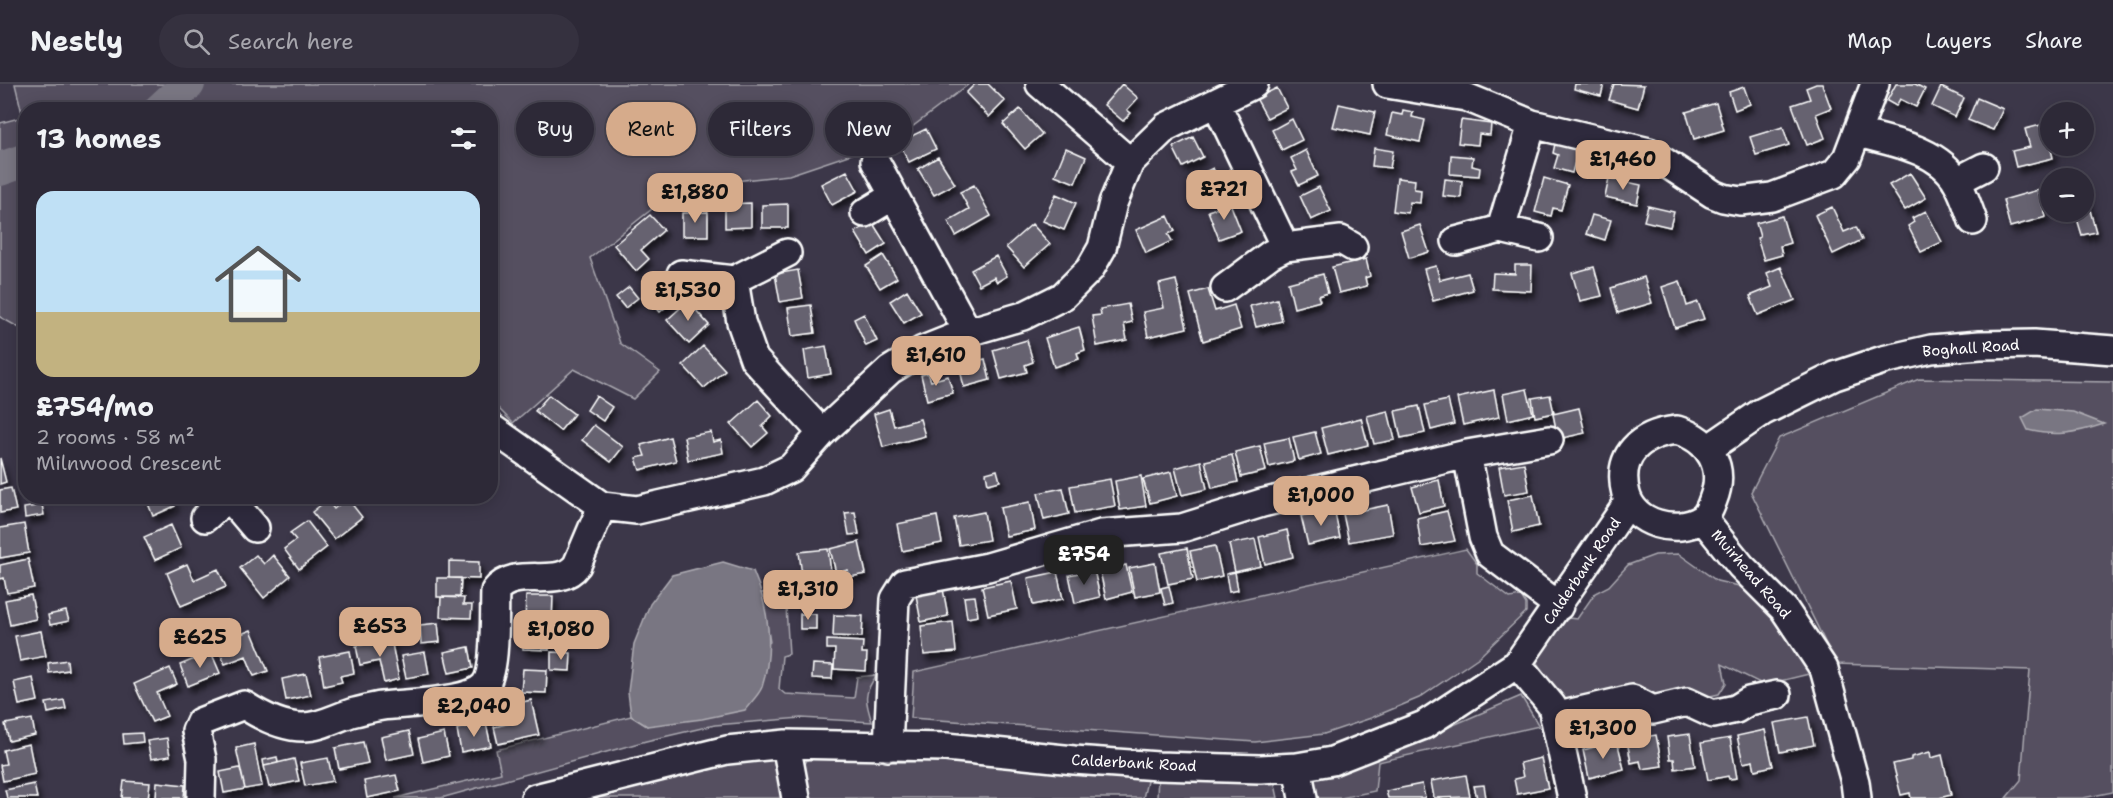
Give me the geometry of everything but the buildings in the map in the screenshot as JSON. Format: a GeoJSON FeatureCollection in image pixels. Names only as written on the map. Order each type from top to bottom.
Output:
{"type":"FeatureCollection","features":[{"type":"Feature","properties":{"kind":"street"},"geometry":{"type":"LineString","coordinates":[[1040,84],[1130,162]]}},
{"type":"Feature","properties":{"kind":"street"},"geometry":{"type":"LineString","coordinates":[[498,433],[602,506],[637,510],[764,482],[790,468],[822,433],[890,370],[923,350],[968,332],[1023,316],[1062,296],[1090,269],[1102,248],[1113,203],[1130,162],[1166,127],[1254,84]]}},
{"type":"Feature","properties":{"kind":"street"},"geometry":{"type":"LineString","coordinates":[[1387,84],[1466,97],[1532,124],[1649,152],[1713,194],[1740,201],[1772,197],[1834,174],[1847,158],[1875,84]]}},
{"type":"Feature","properties":{"kind":"street"},"geometry":{"type":"LineString","coordinates":[[1216,103],[1285,247]]}},
{"type":"Feature","properties":{"kind":"street"},"geometry":{"type":"LineString","coordinates":[[1502,229],[1532,124]]}},
{"type":"Feature","properties":{"kind":"street"},"geometry":{"type":"LineString","coordinates":[[1858,133],[1913,149],[1934,158],[1957,181],[1973,221]]}},
{"type":"Feature","properties":{"kind":"street"},"geometry":{"type":"LineString","coordinates":[[875,161],[968,332]]}},
{"type":"Feature","properties":{"kind":"street"},"geometry":{"type":"LineString","coordinates":[[1957,181],[1984,167]]}},
{"type":"Feature","properties":{"kind":"street"},"geometry":{"type":"LineString","coordinates":[[865,213],[893,196]]}},
{"type":"Feature","properties":{"kind":"street"},"geometry":{"type":"LineString","coordinates":[[1456,241],[1502,229],[1539,238]]}},
{"type":"Feature","properties":{"kind":"street"},"geometry":{"type":"LineString","coordinates":[[1225,288],[1271,254],[1285,247],[1341,240],[1353,247]]}},
{"type":"Feature","properties":{"kind":"street"},"geometry":{"type":"LineString","coordinates":[[681,274],[734,280],[787,253]]}},
{"type":"Feature","properties":{"kind":"street"},"geometry":{"type":"LineString","coordinates":[[734,280],[741,322],[754,359],[822,433]]}},
{"type":"Feature","properties":{"kind":"street","name":"Boghall Road"},"geometry":{"type":"LineString","coordinates":[[1708,449],[1762,412],[1834,376],[1883,360],[1931,349],[1980,345],[2034,344],[2113,350]]}},
{"type":"Feature","properties":{"kind":"street"},"geometry":{"type":"LineString","coordinates":[[1677,430],[1692,435],[1708,449],[1719,479],[1711,506],[1703,519],[1683,526],[1647,522],[1628,503],[1623,483],[1626,464],[1632,450],[1645,438],[1677,430]]}},
{"type":"Feature","properties":{"kind":"street"},"geometry":{"type":"LineString","coordinates":[[888,747],[895,599],[905,584],[988,567],[1101,534],[1182,528],[1262,503],[1467,454],[1549,440]]}},
{"type":"Feature","properties":{"kind":"street"},"geometry":{"type":"LineString","coordinates":[[1467,454],[1483,537],[1490,554],[1559,606]]}},
{"type":"Feature","properties":{"kind":"street","name":"Calderbank Road"},"geometry":{"type":"LineString","coordinates":[[536,798],[727,750],[786,744],[946,747],[1074,760],[1260,769],[1297,767],[1332,760],[1424,725],[1517,664],[1628,503]]}},
{"type":"Feature","properties":{"kind":"street"},"geometry":{"type":"LineString","coordinates":[[205,518],[220,504]]}},
{"type":"Feature","properties":{"kind":"street"},"geometry":{"type":"LineString","coordinates":[[234,504],[255,528]]}},
{"type":"Feature","properties":{"kind":"street"},"geometry":{"type":"LineString","coordinates":[[201,798],[202,759],[196,731],[200,722],[244,705],[263,717],[301,727],[319,726],[340,715],[382,706],[404,706],[472,694],[486,685],[493,661],[495,591],[501,584],[511,579],[562,577],[572,572],[602,506]]}},
{"type":"Feature","properties":{"kind":"street","name":"Muirhead Road"},"geometry":{"type":"LineString","coordinates":[[1703,519],[1741,566],[1784,609],[1824,669],[1855,782],[1857,798]]}},
{"type":"Feature","properties":{"kind":"street"},"geometry":{"type":"LineString","coordinates":[[1517,664],[1552,706],[1572,798]]}},
{"type":"Feature","properties":{"kind":"street"},"geometry":{"type":"LineString","coordinates":[[1554,717],[1632,699],[1653,710],[1687,702],[1713,714],[1736,709],[1749,701],[1777,695]]}},
{"type":"Feature","properties":{"kind":"street"},"geometry":{"type":"LineString","coordinates":[[786,744],[796,798]]}},
{"type":"Feature","properties":{"kind":"street"},"geometry":{"type":"LineString","coordinates":[[1297,767],[1303,798]]}},
{"type":"Feature","properties":{"kind":"shaded area"},"geometry":{"type":"Polygon","coordinates":[[[15,84],[969,84],[912,127],[912,102],[825,102],[825,156],[845,156],[789,175],[680,187],[590,258],[620,343],[660,372],[633,399],[574,369],[513,423],[498,408],[498,102],[19,102],[15,84]]]}},
{"type":"Feature","properties":{"kind":"shaded area"},"geometry":{"type":"Polygon","coordinates":[[[18,118],[18,327],[0,317],[0,123],[18,118]]]}},
{"type":"Feature","properties":{"kind":"shaded area"},"geometry":{"type":"Polygon","coordinates":[[[1919,379],[2113,382],[2113,792],[2083,798],[2006,798],[2021,780],[2030,670],[1836,664],[1751,492],[1779,438],[1919,379]]]}},
{"type":"Feature","properties":{"kind":"shaded area"},"geometry":{"type":"Polygon","coordinates":[[[2037,409],[2073,412],[2104,424],[2066,433],[2028,430],[2022,418],[2037,409]]]}},
{"type":"Feature","properties":{"kind":"shaded area"},"geometry":{"type":"Polygon","coordinates":[[[1466,549],[1477,564],[1477,573],[1510,598],[1521,596],[1526,604],[1526,612],[1479,657],[1419,698],[1324,734],[1255,742],[911,718],[914,672],[1466,549]]]}},
{"type":"Feature","properties":{"kind":"shaded area"},"geometry":{"type":"Polygon","coordinates":[[[1679,554],[1717,581],[1739,586],[1774,613],[1813,673],[1764,685],[1722,664],[1726,683],[1719,694],[1706,697],[1692,689],[1658,697],[1638,685],[1563,701],[1537,663],[1539,654],[1568,618],[1577,619],[1595,593],[1609,586],[1628,565],[1655,555],[1679,554]]]}},
{"type":"Feature","properties":{"kind":"shaded area"},"geometry":{"type":"Polygon","coordinates":[[[723,562],[753,571],[763,599],[769,643],[766,673],[761,690],[745,710],[702,719],[647,726],[631,716],[628,692],[634,644],[650,604],[672,575],[723,562]]]}},
{"type":"Feature","properties":{"kind":"shaded area"},"geometry":{"type":"Polygon","coordinates":[[[785,591],[789,654],[782,656],[779,689],[785,694],[854,698],[857,677],[877,675],[867,692],[872,722],[801,718],[715,725],[646,741],[441,798],[395,798],[501,773],[496,750],[631,716],[647,726],[770,642],[761,593],[785,591]]]}},
{"type":"Feature","properties":{"kind":"shaded area"},"geometry":{"type":"Polygon","coordinates":[[[1521,696],[1539,726],[1378,762],[1375,791],[1341,798],[1310,798],[1311,776],[1365,763],[1521,696]]]}},
{"type":"Feature","properties":{"kind":"shaded area"},"geometry":{"type":"Polygon","coordinates":[[[780,754],[789,798],[585,798],[663,774],[780,754]]]}},
{"type":"Feature","properties":{"kind":"shaded area"},"geometry":{"type":"Polygon","coordinates":[[[810,755],[1149,773],[1143,798],[808,798],[802,769],[810,755]]]}},
{"type":"Feature","properties":{"kind":"shaded area"},"geometry":{"type":"Polygon","coordinates":[[[1158,773],[1274,780],[1278,798],[1157,798],[1158,773]]]}},
{"type":"Feature","properties":{"kind":"waterway"},"geometry":{"type":"LineString","coordinates":[[169,102],[188,84]]}},
{"type":"Feature","properties":{"kind":"waterway"},"geometry":{"type":"LineString","coordinates":[[0,169],[18,163]]}}]}
